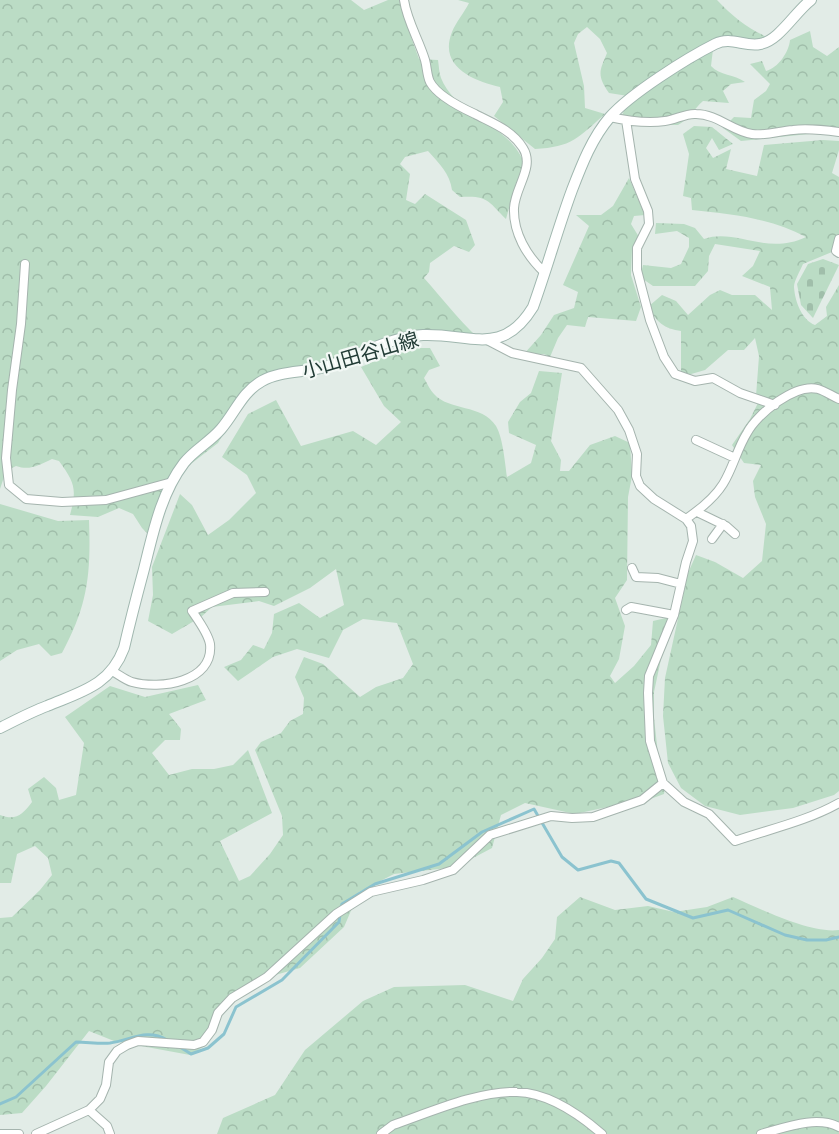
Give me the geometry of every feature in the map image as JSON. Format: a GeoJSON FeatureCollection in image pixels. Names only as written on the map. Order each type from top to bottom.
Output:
{"type":"FeatureCollection","features":[{"type":"Feature","properties":{"kind":"main road","name":"小山田谷山線"},"geometry":{"type":"LineString","coordinates":[[0,729],[28,714],[92,687],[117,665],[124,648],[155,526],[172,482],[186,460],[221,429],[252,388],[264,380],[327,366],[402,338],[424,335],[487,340],[504,336],[522,323],[533,307],[585,154],[610,117],[633,97],[716,43],[731,40],[759,44],[773,39],[811,0]]}},
{"type":"Feature","properties":{"kind":"street"},"geometry":{"type":"LineString","coordinates":[[404,0],[425,60],[430,82],[462,108],[510,133],[524,149],[528,163],[518,188],[514,208],[518,236],[534,263],[544,272]]}},
{"type":"Feature","properties":{"kind":"street"},"geometry":{"type":"LineString","coordinates":[[610,117],[637,122],[663,122],[696,114],[721,120],[741,132],[756,134],[824,129],[839,132]]}},
{"type":"Feature","properties":{"kind":"street"},"geometry":{"type":"LineString","coordinates":[[626,120],[635,179],[648,211],[649,224],[637,248],[637,270],[650,320],[664,357],[675,374],[695,381],[713,378],[740,393],[775,405]]}},
{"type":"Feature","properties":{"kind":"street"},"geometry":{"type":"LineString","coordinates":[[839,239],[836,251],[839,252]]}},
{"type":"Feature","properties":{"kind":"street"},"geometry":{"type":"LineString","coordinates":[[25,264],[21,324],[6,458],[9,485],[26,499],[62,502],[106,500],[172,482]]}},
{"type":"Feature","properties":{"kind":"street"},"geometry":{"type":"LineString","coordinates":[[487,340],[512,353],[581,368],[618,410],[629,430],[637,454],[636,476],[640,486],[654,499],[686,519],[691,526],[693,541],[674,615],[649,676],[651,741],[663,783],[684,802],[709,814],[735,841],[816,816],[839,803]]}},
{"type":"Feature","properties":{"kind":"street"},"geometry":{"type":"LineString","coordinates":[[686,519],[697,512],[723,485],[746,433],[757,418],[794,391],[807,388],[818,389],[839,399]]}},
{"type":"Feature","properties":{"kind":"street"},"geometry":{"type":"LineString","coordinates":[[696,440],[735,458]]}},
{"type":"Feature","properties":{"kind":"street"},"geometry":{"type":"LineString","coordinates":[[697,512],[723,524],[735,534]]}},
{"type":"Feature","properties":{"kind":"street"},"geometry":{"type":"LineString","coordinates":[[712,539],[723,524]]}},
{"type":"Feature","properties":{"kind":"street"},"geometry":{"type":"LineString","coordinates":[[633,568],[636,577],[658,578],[681,584]]}},
{"type":"Feature","properties":{"kind":"street"},"geometry":{"type":"LineString","coordinates":[[112,671],[130,682],[151,685],[184,681],[203,669],[209,658],[210,642],[192,611],[233,594],[265,592]]}},
{"type":"Feature","properties":{"kind":"street"},"geometry":{"type":"LineString","coordinates":[[626,610],[631,608],[674,615]]}},
{"type":"Feature","properties":{"kind":"street"},"geometry":{"type":"LineString","coordinates":[[36,1134],[89,1110],[100,1099],[106,1085],[109,1062],[117,1052],[138,1041],[194,1045],[203,1042],[212,1030],[218,1013],[232,998],[267,977],[336,914],[371,891],[423,880],[453,870],[490,835],[551,816],[593,817],[642,800],[663,783]]}},
{"type":"Feature","properties":{"kind":"street"},"geometry":{"type":"LineString","coordinates":[[381,1134],[393,1125],[481,1096],[517,1092],[550,1100],[580,1115],[602,1134]]}},
{"type":"Feature","properties":{"kind":"street"},"geometry":{"type":"LineString","coordinates":[[89,1110],[107,1126],[110,1134]]}},
{"type":"Feature","properties":{"kind":"street"},"geometry":{"type":"LineString","coordinates":[[761,1134],[799,1124],[825,1123],[839,1127]]}},
{"type":"Feature","properties":{"kind":"street"},"geometry":{"type":"LineString","coordinates":[[0,1134],[19,1134]]}},
{"type":"Feature","properties":{"kind":"green space"},"geometry":{"type":"Polygon","coordinates":[[[0,0],[351,0],[364,10],[388,0],[409,0],[411,37],[419,59],[438,60],[441,78],[449,92],[459,103],[509,140],[525,166],[516,183],[506,219],[487,200],[460,197],[452,190],[440,164],[428,151],[405,157],[400,164],[410,174],[406,200],[415,204],[425,194],[466,220],[475,245],[469,252],[454,246],[430,263],[429,272],[424,278],[477,337],[407,341],[255,380],[218,443],[183,470],[148,534],[133,514],[119,508],[98,517],[70,515],[73,486],[59,461],[52,459],[30,468],[16,466],[6,471],[0,489],[0,0]]]}},
{"type":"Feature","properties":{"kind":"green space"},"geometry":{"type":"Polygon","coordinates":[[[458,0],[717,0],[740,21],[767,37],[764,40],[714,41],[711,66],[719,72],[745,82],[731,84],[723,91],[729,103],[703,101],[678,125],[628,125],[618,123],[628,96],[609,93],[605,87],[600,73],[607,53],[600,39],[587,27],[578,34],[574,43],[584,86],[585,108],[605,114],[574,140],[558,146],[535,149],[494,116],[503,102],[500,87],[470,76],[454,63],[450,55],[449,44],[452,32],[469,3],[458,0]]]}},
{"type":"Feature","properties":{"kind":"green space"},"geometry":{"type":"Polygon","coordinates":[[[810,31],[813,47],[827,56],[839,47],[839,131],[741,141],[723,128],[734,117],[751,118],[754,100],[766,91],[770,84],[750,64],[762,61],[766,71],[775,67],[788,49],[790,40],[810,31]]]}},
{"type":"Feature","properties":{"kind":"green space"},"geometry":{"type":"Polygon","coordinates":[[[694,126],[712,127],[733,144],[719,150],[712,138],[706,148],[713,158],[731,149],[726,169],[757,176],[764,145],[823,140],[839,141],[839,150],[832,173],[839,177],[839,234],[832,252],[803,264],[794,287],[800,310],[810,323],[815,325],[827,316],[826,307],[839,285],[839,791],[834,795],[793,808],[740,815],[705,806],[681,788],[668,763],[663,716],[665,678],[688,573],[696,555],[715,562],[743,578],[762,561],[766,524],[755,497],[753,481],[761,465],[744,463],[732,445],[759,401],[756,396],[759,356],[755,338],[744,350],[728,350],[705,370],[681,377],[681,331],[661,324],[649,306],[662,295],[676,301],[688,315],[710,295],[720,290],[732,295],[755,295],[772,310],[770,287],[742,276],[753,266],[760,251],[715,244],[709,256],[708,271],[695,286],[653,286],[640,277],[643,265],[671,268],[681,264],[689,247],[689,238],[677,231],[655,234],[656,223],[684,224],[695,228],[704,239],[728,237],[778,244],[806,237],[765,221],[692,210],[691,198],[683,196],[689,154],[683,134],[694,126]]]}},
{"type":"Feature","properties":{"kind":"green space"},"geometry":{"type":"Polygon","coordinates":[[[629,178],[645,215],[634,216],[631,224],[639,237],[632,249],[631,275],[641,307],[636,321],[588,317],[585,327],[567,325],[558,338],[550,357],[544,354],[523,355],[541,335],[554,315],[574,308],[578,292],[563,285],[589,226],[576,215],[601,215],[613,206],[629,178]]]}},
{"type":"Feature","properties":{"kind":"green space"},"geometry":{"type":"Polygon","coordinates":[[[823,259],[839,265],[813,318],[801,305],[797,284],[808,264],[823,259]]]}},
{"type":"Feature","properties":{"kind":"green space"},"geometry":{"type":"Polygon","coordinates":[[[412,348],[430,348],[440,366],[429,370],[424,378],[434,394],[448,403],[483,414],[496,426],[502,444],[507,477],[531,463],[536,445],[509,433],[508,422],[520,402],[531,393],[539,371],[562,373],[551,441],[561,460],[560,471],[569,471],[590,445],[615,436],[630,443],[632,476],[628,497],[627,580],[615,598],[625,626],[619,659],[610,676],[615,683],[634,666],[651,645],[653,621],[670,617],[654,692],[654,718],[664,794],[634,805],[612,806],[575,814],[525,803],[501,815],[492,848],[456,867],[394,874],[359,892],[344,927],[300,968],[268,977],[228,1004],[203,1047],[190,1055],[114,1041],[89,1031],[22,1113],[0,1115],[0,918],[12,917],[52,875],[48,858],[35,846],[17,854],[11,883],[0,883],[0,815],[15,817],[22,813],[32,802],[28,789],[44,777],[56,788],[59,800],[76,795],[84,743],[65,717],[110,686],[145,697],[198,685],[206,700],[169,714],[181,729],[180,740],[165,740],[152,753],[169,775],[192,769],[214,769],[233,765],[248,750],[272,813],[220,841],[239,881],[250,876],[283,835],[282,816],[255,750],[261,742],[281,733],[290,721],[303,714],[304,698],[295,677],[304,657],[323,664],[360,697],[376,687],[403,678],[413,664],[397,623],[363,619],[343,630],[329,658],[297,649],[273,657],[238,681],[224,667],[241,660],[253,645],[264,649],[272,633],[274,614],[299,603],[320,618],[344,605],[336,569],[310,588],[274,606],[259,601],[212,607],[201,617],[172,634],[148,621],[153,595],[152,567],[180,494],[192,505],[208,535],[229,520],[256,493],[247,475],[222,457],[248,414],[276,400],[301,446],[353,431],[376,445],[401,422],[384,406],[361,367],[412,348]]]}},
{"type":"Feature","properties":{"kind":"green space"},"geometry":{"type":"Polygon","coordinates":[[[0,504],[58,521],[89,520],[86,589],[71,636],[62,653],[51,656],[39,644],[17,650],[0,661],[0,504]]]}},
{"type":"Feature","properties":{"kind":"green space"},"geometry":{"type":"Polygon","coordinates":[[[580,897],[615,910],[648,906],[674,912],[707,907],[733,897],[800,924],[827,930],[839,930],[839,1134],[217,1134],[223,1118],[275,1095],[305,1050],[363,1001],[394,987],[465,985],[513,1001],[523,979],[555,939],[557,917],[580,897]]]}},
{"type":"Feature","properties":{"kind":"waterway"},"geometry":{"type":"LineString","coordinates":[[341,907],[342,904],[375,884],[439,864],[482,832],[534,809],[562,857],[578,870],[611,861],[619,863],[646,899],[693,918],[728,910],[785,935],[807,940],[839,937]]}},
{"type":"Feature","properties":{"kind":"waterway"},"geometry":{"type":"LineString","coordinates":[[180,1047],[191,1054],[208,1048],[224,1034],[236,1007],[282,980],[339,922],[340,914]]}},
{"type":"Feature","properties":{"kind":"waterway"},"geometry":{"type":"LineString","coordinates":[[0,1104],[16,1097],[76,1042],[110,1043],[146,1035],[167,1040]]}}]}
